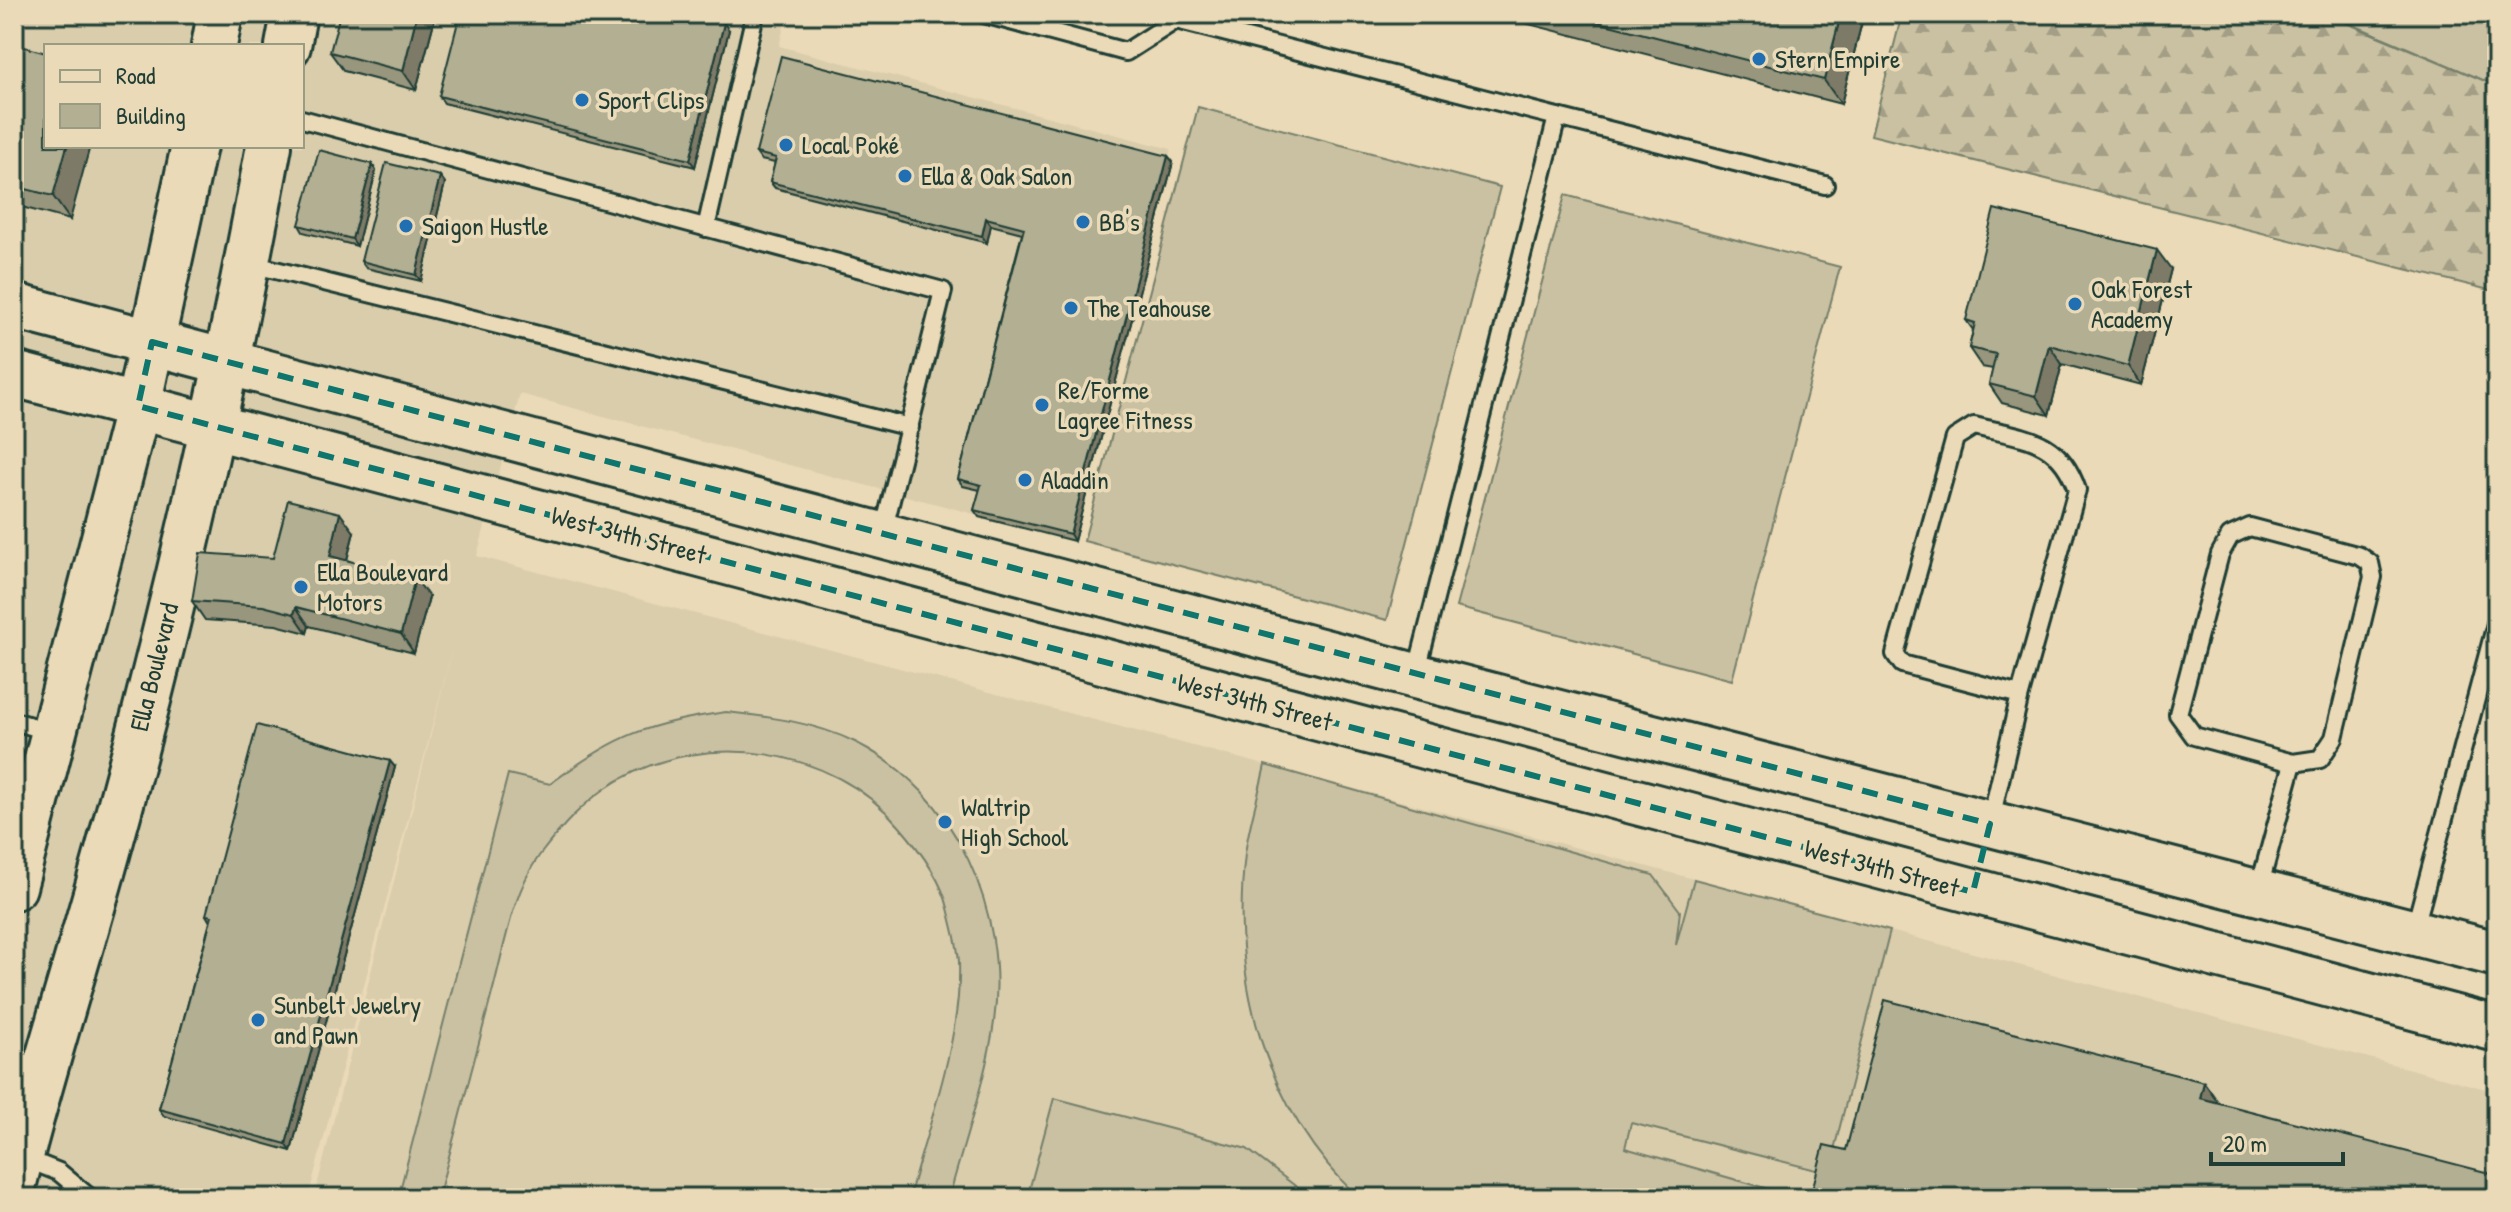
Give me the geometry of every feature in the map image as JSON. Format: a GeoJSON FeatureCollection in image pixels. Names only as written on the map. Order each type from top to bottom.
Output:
{"type":"FeatureCollection","features":[{"type":"Feature","properties":{"kind":"main road"},"geometry":{"type":"LineString","coordinates":[[214,44],[220,14]]}},
{"type":"Feature","properties":{"kind":"main road"},"geometry":{"type":"LineString","coordinates":[[288,44],[294,14]]}},
{"type":"Feature","properties":{"kind":"main road"},"geometry":{"type":"LineString","coordinates":[[14,887],[34,727],[138,406],[194,148]]}},
{"type":"Feature","properties":{"kind":"main road","name":"Ella Boulevard"},"geometry":{"type":"LineString","coordinates":[[17,1170],[23,1102],[111,840],[215,425],[269,148]]}},
{"type":"Feature","properties":{"kind":"main road"},"geometry":{"type":"LineString","coordinates":[[14,306],[1415,676],[2497,954]]}},
{"type":"Feature","properties":{"kind":"main road","name":"West 34th Street"},"geometry":{"type":"LineString","coordinates":[[14,374],[2497,1029]]}},
{"type":"Feature","properties":{"kind":"main road"},"geometry":{"type":"LineString","coordinates":[[866,598],[883,534]]}},
{"type":"Feature","properties":{"kind":"main road"},"geometry":{"type":"LineString","coordinates":[[1399,740],[1415,676]]}},
{"type":"Feature","properties":{"kind":"main road"},"geometry":{"type":"LineString","coordinates":[[1973,892],[1990,824]]}},
{"type":"Feature","properties":{"kind":"lane"},"geometry":{"type":"LineString","coordinates":[[706,228],[755,14]]}},
{"type":"Feature","properties":{"kind":"lane"},"geometry":{"type":"LineString","coordinates":[[984,14],[1126,52],[1176,17],[1825,185]]}},
{"type":"Feature","properties":{"kind":"lane"},"geometry":{"type":"LineString","coordinates":[[1415,676],[1557,117]]}},
{"type":"Feature","properties":{"kind":"lane"},"geometry":{"type":"LineString","coordinates":[[304,120],[943,291],[883,534]]}},
{"type":"Feature","properties":{"kind":"lane"},"geometry":{"type":"LineString","coordinates":[[247,263],[910,427]]}},
{"type":"Feature","properties":{"kind":"lane"},"geometry":{"type":"LineString","coordinates":[[1990,824],[2020,695],[2077,490],[2069,465],[2041,442],[1974,426],[1955,438],[1895,654],[1902,664],[2020,695]]}},
{"type":"Feature","properties":{"kind":"lane"},"geometry":{"type":"LineString","coordinates":[[2250,527],[2360,556],[2370,563],[2373,577],[2334,738],[2320,759],[2293,763],[2194,736],[2178,714],[2220,554],[2230,536],[2250,527]]}},
{"type":"Feature","properties":{"kind":"lane"},"geometry":{"type":"LineString","coordinates":[[2414,933],[2497,620]]}},
{"type":"Feature","properties":{"kind":"lane"},"geometry":{"type":"LineString","coordinates":[[2258,893],[2293,763]]}},
{"type":"Feature","properties":{"kind":"lane"},"geometry":{"type":"LineString","coordinates":[[17,1170],[59,1172],[90,1198]]}},
{"type":"Feature","properties":{"kind":"highlighted area"},"geometry":{"type":"Polygon","coordinates":[[[152,342],[1990,824],[1973,892],[138,406],[152,342]]]}},
{"type":"Feature","properties":{"kind":"shaded area"},"geometry":{"type":"Polygon","coordinates":[[[14,14],[787,14],[779,46],[1171,149],[1069,539],[520,394],[477,556],[2497,1092],[2497,1198],[314,1198],[453,647],[308,1198],[14,1198],[14,14]]]}},
{"type":"Feature","properties":{"kind":"green space"},"geometry":{"type":"Polygon","coordinates":[[[1902,14],[2325,14],[2497,86],[2497,292],[1871,135],[1902,14]]]}},
{"type":"Feature","properties":{"kind":"green space"},"geometry":{"type":"Polygon","coordinates":[[[2325,14],[2497,14],[2497,86],[2330,15],[2325,14]]]}},
{"type":"Feature","properties":{"kind":"green space"},"geometry":{"type":"Polygon","coordinates":[[[1198,107],[1500,187],[1387,620],[1084,541],[1198,107]]]}},
{"type":"Feature","properties":{"kind":"green space"},"geometry":{"type":"Polygon","coordinates":[[[1565,195],[1840,267],[1732,680],[1456,607],[1565,195]]]}},
{"type":"Feature","properties":{"kind":"green space"},"geometry":{"type":"Polygon","coordinates":[[[726,712],[776,718],[840,735],[891,764],[922,792],[948,824],[968,860],[984,899],[993,939],[997,981],[986,1065],[949,1198],[909,1198],[950,1051],[958,991],[957,949],[948,908],[935,875],[899,826],[871,799],[839,778],[804,763],[766,754],[728,752],[689,755],[652,765],[617,781],[574,815],[539,856],[522,887],[510,922],[438,1198],[398,1198],[508,774],[550,784],[594,754],[632,734],[674,721],[726,712]]]}},
{"type":"Feature","properties":{"kind":"green space"},"geometry":{"type":"Polygon","coordinates":[[[1265,765],[1653,875],[1680,911],[1676,945],[1694,879],[1890,931],[1828,1173],[1631,1123],[1625,1148],[1800,1198],[1359,1198],[1326,1163],[1299,1125],[1261,1041],[1250,996],[1243,949],[1245,854],[1265,765]]]}},
{"type":"Feature","properties":{"kind":"green space"},"geometry":{"type":"Polygon","coordinates":[[[1054,1098],[1247,1149],[1311,1198],[1027,1198],[1054,1098]]]}},
{"type":"Feature","properties":{"kind":"building"},"geometry":{"type":"Polygon","coordinates":[[[340,14],[417,14],[403,71],[330,52],[340,14]]]}},
{"type":"Feature","properties":{"kind":"building"},"geometry":{"type":"Polygon","coordinates":[[[460,14],[689,14],[724,23],[690,160],[439,96],[460,14]]]}},
{"type":"Feature","properties":{"kind":"building"},"geometry":{"type":"Polygon","coordinates":[[[1566,14],[1841,14],[1824,80],[1566,14]]]}},
{"type":"Feature","properties":{"kind":"building"},"geometry":{"type":"Polygon","coordinates":[[[14,44],[44,52],[44,148],[66,148],[53,196],[14,186],[14,44]]]}},
{"type":"Feature","properties":{"kind":"building"},"geometry":{"type":"Polygon","coordinates":[[[781,56],[1168,156],[1070,534],[974,510],[981,485],[958,479],[1024,228],[986,218],[982,236],[770,182],[776,158],[756,153],[781,56]]]}},
{"type":"Feature","properties":{"kind":"building"},"geometry":{"type":"Polygon","coordinates":[[[319,150],[372,164],[352,239],[299,225],[319,150]]]}},
{"type":"Feature","properties":{"kind":"building","name":"Saigon Hustle"},"geometry":{"type":"Polygon","coordinates":[[[386,163],[440,176],[416,275],[361,261],[386,163]]]}},
{"type":"Feature","properties":{"kind":"building","name":"Oak Forest Academy"},"geometry":{"type":"Polygon","coordinates":[[[1994,209],[2157,250],[2128,366],[2049,345],[2036,396],[1989,384],[1996,354],[1969,348],[1975,323],[1966,320],[1994,209]]]}},
{"type":"Feature","properties":{"kind":"building","name":"Ella Boulevard Motors"},"geometry":{"type":"Polygon","coordinates":[[[288,500],[340,513],[330,556],[415,578],[401,634],[296,607],[294,614],[263,606],[192,601],[200,553],[273,558],[288,500]]]}},
{"type":"Feature","properties":{"kind":"building","name":"Sunbelt Jewelry and Pawn"},"geometry":{"type":"Polygon","coordinates":[[[257,725],[390,761],[286,1144],[159,1109],[212,916],[206,915],[257,725]]]}},
{"type":"Feature","properties":{"kind":"building"},"geometry":{"type":"Polygon","coordinates":[[[1885,1000],[2204,1082],[2200,1098],[2497,1175],[2497,1198],[1810,1198],[1824,1145],[1846,1150],[1885,1000]]]}},
{"type":"Feature","properties":{"kind":"place","name":"Stern Empire"},"geometry":{"type":"Point","coordinates":[1759,59]}},
{"type":"Feature","properties":{"kind":"place","name":"Sport Clips"},"geometry":{"type":"Point","coordinates":[582,100]}},
{"type":"Feature","properties":{"kind":"place","name":"Local Poké"},"geometry":{"type":"Point","coordinates":[786,145]}},
{"type":"Feature","properties":{"kind":"place","name":"Ella & Oak Salon"},"geometry":{"type":"Point","coordinates":[905,176]}},
{"type":"Feature","properties":{"kind":"place","name":"BB's"},"geometry":{"type":"Point","coordinates":[1083,222]}},
{"type":"Feature","properties":{"kind":"place","name":"Saigon Hustle"},"geometry":{"type":"Point","coordinates":[406,226]}},
{"type":"Feature","properties":{"kind":"place","name":"Oak Forest Academy"},"geometry":{"type":"Point","coordinates":[2075,304]}},
{"type":"Feature","properties":{"kind":"place","name":"The Teahouse"},"geometry":{"type":"Point","coordinates":[1071,308]}},
{"type":"Feature","properties":{"kind":"place","name":"Re/Forme Lagree Fitness"},"geometry":{"type":"Point","coordinates":[1042,405]}},
{"type":"Feature","properties":{"kind":"place","name":"Aladdin"},"geometry":{"type":"Point","coordinates":[1025,480]}},
{"type":"Feature","properties":{"kind":"place","name":"Ella Boulevard Motors"},"geometry":{"type":"Point","coordinates":[301,587]}},
{"type":"Feature","properties":{"kind":"place","name":"Waltrip High School"},"geometry":{"type":"Point","coordinates":[945,822]}},
{"type":"Feature","properties":{"kind":"place","name":"Sunbelt Jewelry and Pawn"},"geometry":{"type":"Point","coordinates":[258,1020]}}]}
